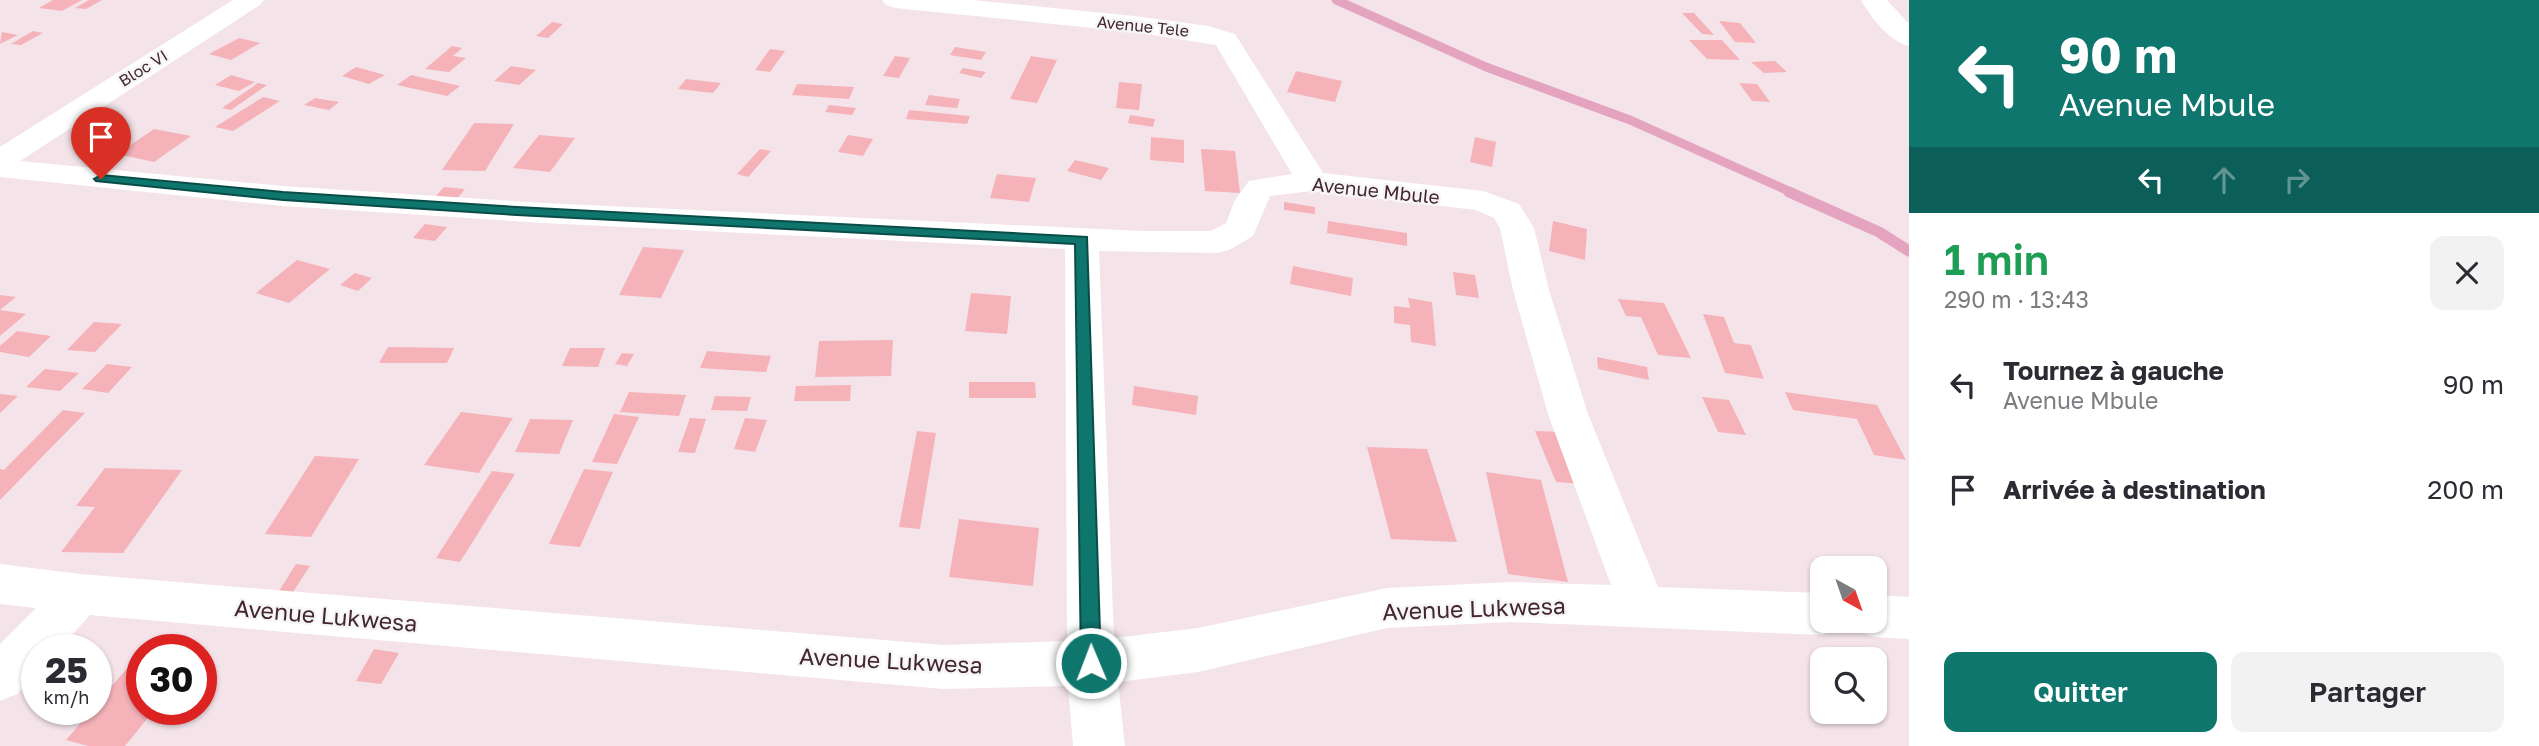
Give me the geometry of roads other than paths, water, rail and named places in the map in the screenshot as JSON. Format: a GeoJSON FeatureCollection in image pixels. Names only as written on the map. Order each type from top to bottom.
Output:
{"type":"FeatureCollection","features":[{"type":"Feature","properties":{"kind":"street","name":"Bloc VI"},"geometry":{"type":"LineString","coordinates":[[0,160],[251,0]]}},
{"type":"Feature","properties":{"kind":"street","name":"Avenue Tele"},"geometry":{"type":"LineString","coordinates":[[895,0],[1096,10],[1226,40],[1312,181]]}},
{"type":"Feature","properties":{"kind":"street"},"geometry":{"type":"LineString","coordinates":[[1874,0],[1881,12],[1909,38]]}},
{"type":"Feature","properties":{"kind":"street","name":"Avenue Mbule"},"geometry":{"type":"LineString","coordinates":[[0,168],[338,199],[1082,240],[1217,242],[1241,229],[1251,200],[1260,188],[1312,181],[1483,201],[1507,211],[1517,228],[1531,290],[1568,414],[1642,606]]}},
{"type":"Feature","properties":{"kind":"street"},"geometry":{"type":"LineString","coordinates":[[1082,240],[1091,663],[1099,746]]}},
{"type":"Feature","properties":{"kind":"street","name":"Avenue Lukwesa"},"geometry":{"type":"LineString","coordinates":[[0,584],[80,594],[944,667],[1091,663],[1198,650],[1387,608],[1511,602],[1810,613]]}},
{"type":"Feature","properties":{"kind":"street"},"geometry":{"type":"LineString","coordinates":[[0,678],[80,594]]}},
{"type":"Feature","properties":{"kind":"street"},"geometry":{"type":"LineString","coordinates":[[1887,617],[1909,618]]}},
{"type":"Feature","properties":{"kind":"waterway"},"geometry":{"type":"LineString","coordinates":[[1336,0],[1486,67],[1630,120],[1793,193]]}},
{"type":"Feature","properties":{"kind":"waterway"},"geometry":{"type":"LineString","coordinates":[[1789,192],[1879,232],[1909,251]]}}]}
